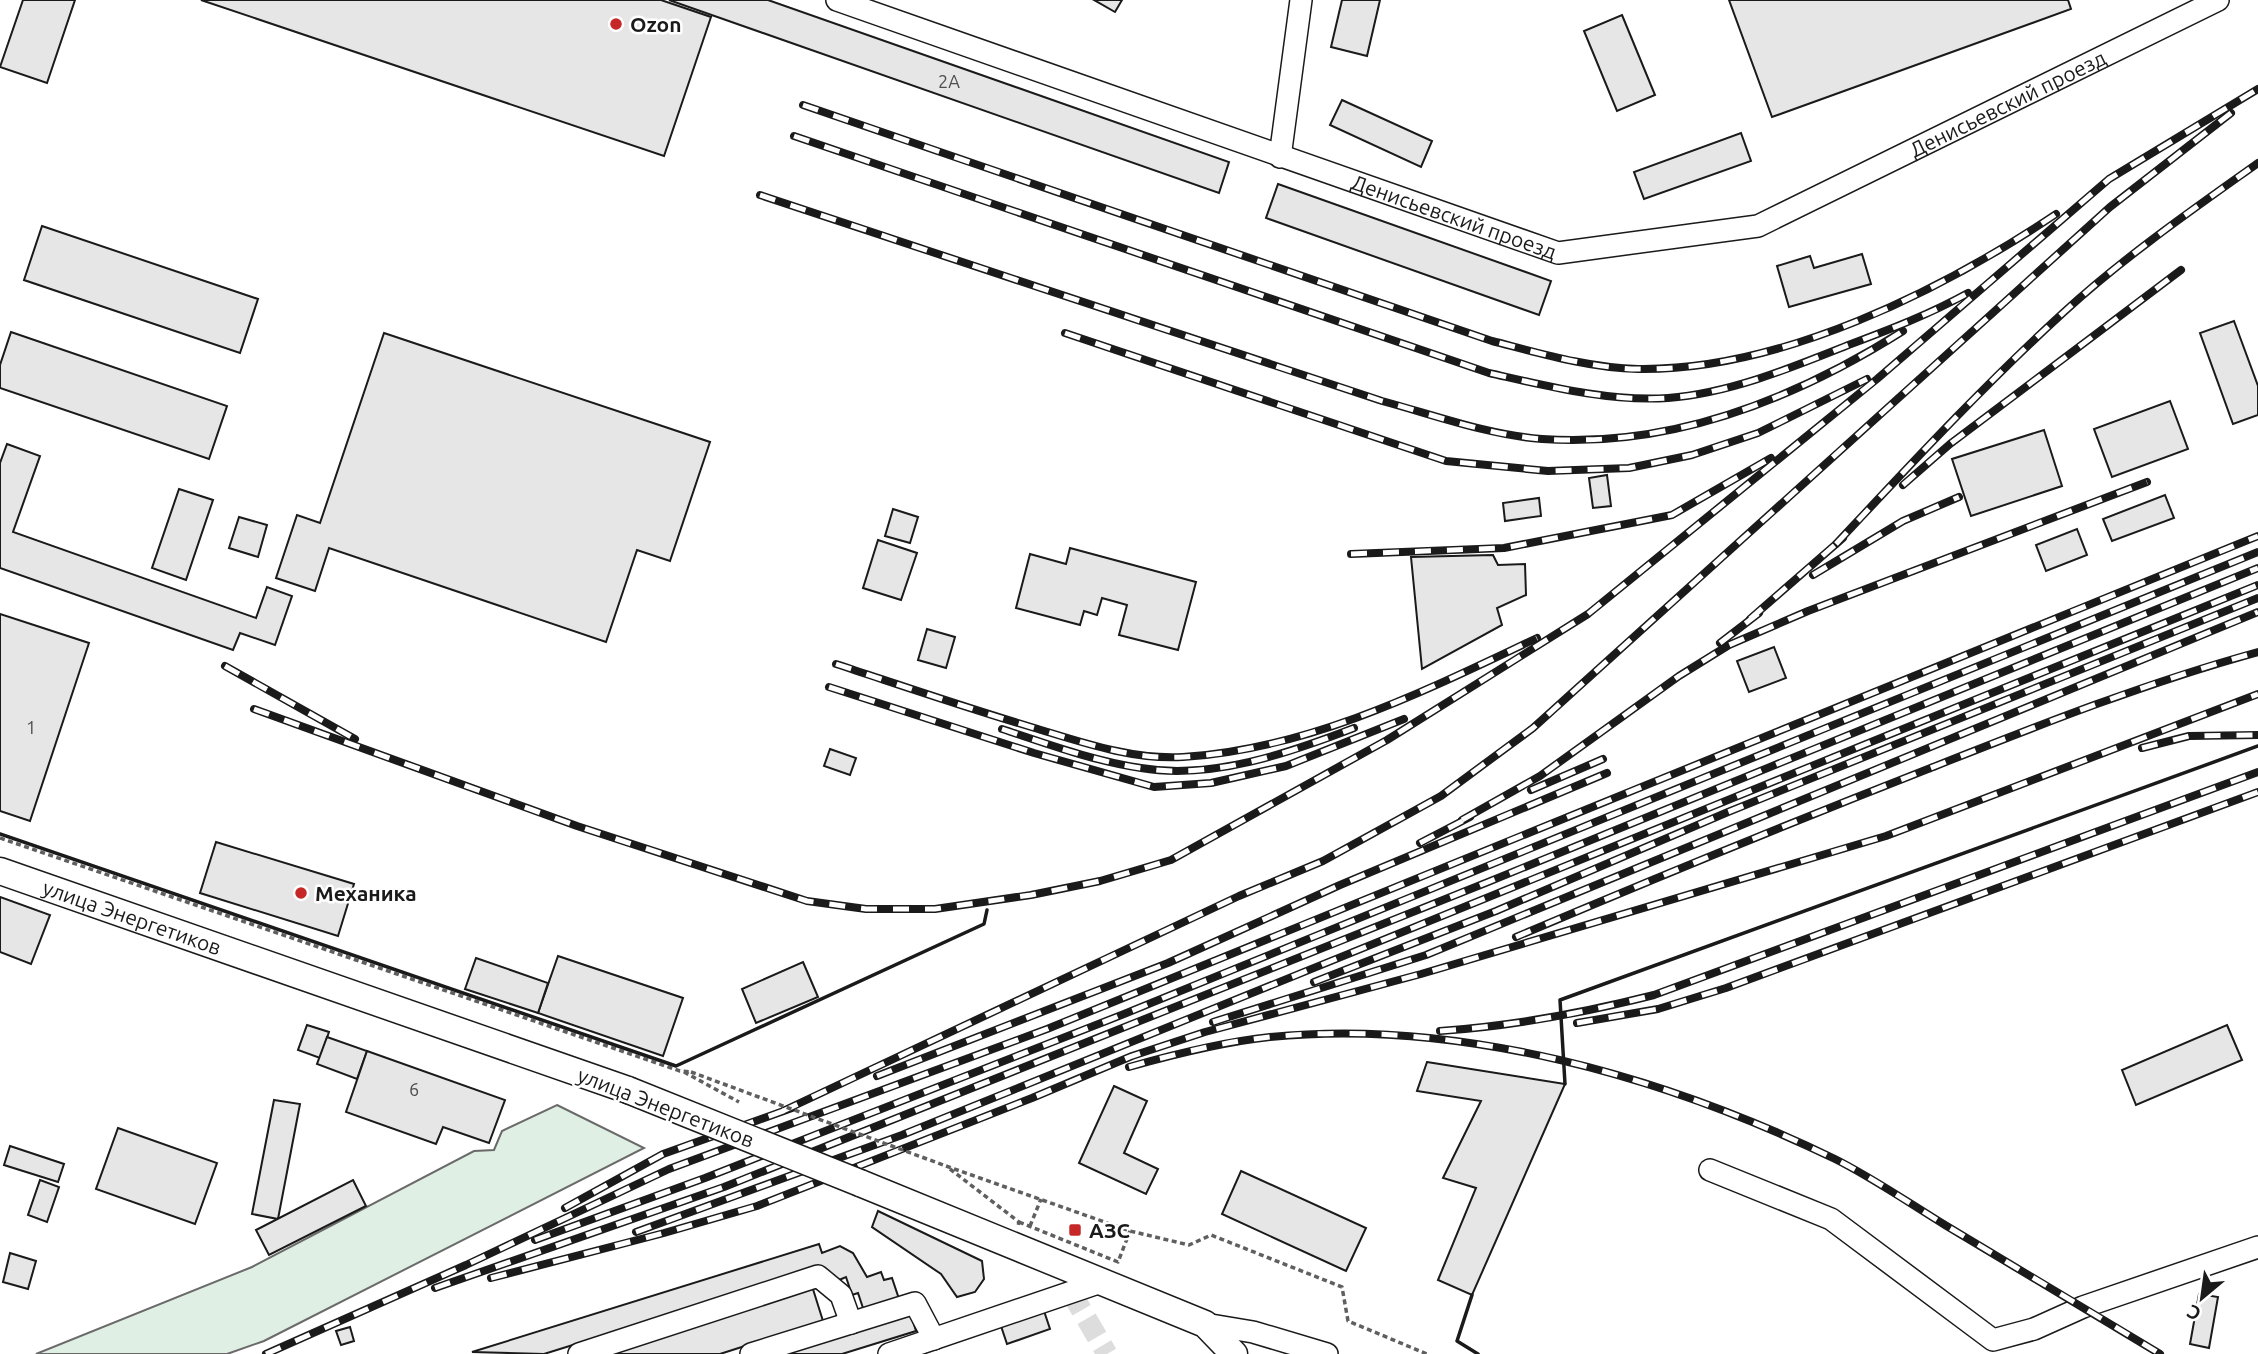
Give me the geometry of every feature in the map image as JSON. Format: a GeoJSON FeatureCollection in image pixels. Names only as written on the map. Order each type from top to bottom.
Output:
{"type":"FeatureCollection","features":[{"type":"Feature","properties":{"kind":"main road","name":"улица Энергетиков"},"geometry":{"type":"LineString","coordinates":[[0,871],[628,1090],[1205,1324]]}},
{"type":"Feature","properties":{"kind":"main road"},"geometry":{"type":"LineString","coordinates":[[1205,1324],[1225,1354]]}},
{"type":"Feature","properties":{"kind":"main road"},"geometry":{"type":"LineString","coordinates":[[1205,1324],[1234,1354]]}},
{"type":"Feature","properties":{"kind":"street","name":"Денисьевский проезд"},"geometry":{"type":"LineString","coordinates":[[838,0],[1558,253],[1758,226],[2218,0]]}},
{"type":"Feature","properties":{"kind":"street"},"geometry":{"type":"LineString","coordinates":[[1280,157],[1301,0]]}},
{"type":"Feature","properties":{"kind":"street"},"geometry":{"type":"LineString","coordinates":[[1710,1170],[1831,1219],[1993,1340],[2034,1329],[2083,1307],[2258,1247]]}},
{"type":"Feature","properties":{"kind":"street"},"geometry":{"type":"LineString","coordinates":[[579,1354],[818,1276],[841,1294],[851,1323]]}},
{"type":"Feature","properties":{"kind":"street"},"geometry":{"type":"LineString","coordinates":[[889,1354],[1104,1281]]}},
{"type":"Feature","properties":{"kind":"street"},"geometry":{"type":"LineString","coordinates":[[751,1354],[915,1303],[934,1339]]}},
{"type":"Feature","properties":{"kind":"street","name":"улица Энергетиков"},"geometry":{"type":"LineString","coordinates":[[1205,1324],[1253,1332],[1327,1354]]}},
{"type":"Feature","properties":{"kind":"path"},"geometry":{"type":"LineString","coordinates":[[0,838],[684,1072],[739,1102]]}},
{"type":"Feature","properties":{"kind":"path"},"geometry":{"type":"LineString","coordinates":[[684,1072],[691,1072],[1130,1231],[1189,1245],[1211,1235],[1342,1287],[1348,1321],[1427,1354]]}},
{"type":"Feature","properties":{"kind":"path"},"geometry":{"type":"LineString","coordinates":[[1030,1226],[1041,1198]]}},
{"type":"Feature","properties":{"kind":"path"},"geometry":{"type":"LineString","coordinates":[[1019,1222],[1118,1262],[1130,1231]]}},
{"type":"Feature","properties":{"kind":"green space"},"geometry":{"type":"Polygon","coordinates":[[[557,1105],[644,1148],[264,1341],[227,1354],[36,1354],[252,1267],[474,1151],[494,1150],[502,1131],[557,1105]]]}},
{"type":"Feature","properties":{"kind":"building"},"geometry":{"type":"Polygon","coordinates":[[[23,0],[75,0],[47,83],[0,67],[23,0]]]}},
{"type":"Feature","properties":{"kind":"building"},"geometry":{"type":"Polygon","coordinates":[[[201,0],[661,0],[711,17],[664,156],[201,0]]]}},
{"type":"Feature","properties":{"kind":"building"},"geometry":{"type":"Polygon","coordinates":[[[669,0],[768,0],[1229,162],[1219,193],[669,0]]]}},
{"type":"Feature","properties":{"kind":"building"},"geometry":{"type":"Polygon","coordinates":[[[1094,0],[1122,0],[1115,12],[1094,0]]]}},
{"type":"Feature","properties":{"kind":"building"},"geometry":{"type":"Polygon","coordinates":[[[1342,0],[1380,0],[1367,56],[1331,47],[1342,0]]]}},
{"type":"Feature","properties":{"kind":"building"},"geometry":{"type":"Polygon","coordinates":[[[1729,0],[2068,0],[2071,9],[1772,117],[1729,0]]]}},
{"type":"Feature","properties":{"kind":"building"},"geometry":{"type":"Polygon","coordinates":[[[1622,15],[1655,95],[1617,111],[1584,31],[1622,15]]]}},
{"type":"Feature","properties":{"kind":"building"},"geometry":{"type":"Polygon","coordinates":[[[1342,100],[1432,141],[1421,167],[1330,125],[1342,100]]]}},
{"type":"Feature","properties":{"kind":"building"},"geometry":{"type":"Polygon","coordinates":[[[1741,133],[1751,161],[1644,199],[1634,172],[1741,133]]]}},
{"type":"Feature","properties":{"kind":"building"},"geometry":{"type":"Polygon","coordinates":[[[1278,184],[1551,281],[1539,315],[1266,218],[1278,184]]]}},
{"type":"Feature","properties":{"kind":"building"},"geometry":{"type":"Polygon","coordinates":[[[42,226],[258,299],[240,353],[24,280],[42,226]]]}},
{"type":"Feature","properties":{"kind":"building"},"geometry":{"type":"Polygon","coordinates":[[[1862,254],[1871,284],[1789,307],[1777,266],[1810,256],[1814,268],[1862,254]]]}},
{"type":"Feature","properties":{"kind":"building"},"geometry":{"type":"Polygon","coordinates":[[[2234,321],[2258,386],[2258,415],[2233,424],[2200,333],[2234,321]]]}},
{"type":"Feature","properties":{"kind":"building"},"geometry":{"type":"Polygon","coordinates":[[[11,332],[227,406],[209,459],[0,388],[0,365],[11,332]]]}},
{"type":"Feature","properties":{"kind":"building"},"geometry":{"type":"Polygon","coordinates":[[[384,333],[710,442],[670,561],[637,550],[606,642],[329,548],[315,591],[276,578],[297,515],[320,523],[384,333]]]}},
{"type":"Feature","properties":{"kind":"building"},"geometry":{"type":"Polygon","coordinates":[[[2170,401],[2188,449],[2112,477],[2094,429],[2170,401]]]}},
{"type":"Feature","properties":{"kind":"building"},"geometry":{"type":"Polygon","coordinates":[[[2044,430],[2062,486],[1971,516],[1952,459],[2044,430]]]}},
{"type":"Feature","properties":{"kind":"building"},"geometry":{"type":"Polygon","coordinates":[[[7,444],[40,456],[13,532],[256,618],[267,587],[292,596],[275,645],[240,633],[233,650],[0,568],[0,463],[7,444]]]}},
{"type":"Feature","properties":{"kind":"building"},"geometry":{"type":"Polygon","coordinates":[[[1607,475],[1611,506],[1593,508],[1589,478],[1607,475]]]}},
{"type":"Feature","properties":{"kind":"building"},"geometry":{"type":"Polygon","coordinates":[[[179,489],[213,500],[186,580],[152,568],[179,489]]]}},
{"type":"Feature","properties":{"kind":"building"},"geometry":{"type":"Polygon","coordinates":[[[2165,495],[2174,518],[2112,541],[2103,519],[2165,495]]]}},
{"type":"Feature","properties":{"kind":"building"},"geometry":{"type":"Polygon","coordinates":[[[1539,498],[1541,516],[1505,521],[1503,503],[1539,498]]]}},
{"type":"Feature","properties":{"kind":"building"},"geometry":{"type":"Polygon","coordinates":[[[893,509],[918,517],[910,543],[885,536],[893,509]]]}},
{"type":"Feature","properties":{"kind":"building"},"geometry":{"type":"Polygon","coordinates":[[[239,517],[267,525],[258,557],[229,548],[239,517]]]}},
{"type":"Feature","properties":{"kind":"building"},"geometry":{"type":"Polygon","coordinates":[[[2077,529],[2087,555],[2046,571],[2036,545],[2077,529]]]}},
{"type":"Feature","properties":{"kind":"building"},"geometry":{"type":"Polygon","coordinates":[[[878,540],[917,553],[901,600],[863,588],[878,540]]]}},
{"type":"Feature","properties":{"kind":"building"},"geometry":{"type":"Polygon","coordinates":[[[1070,548],[1196,582],[1178,650],[1119,635],[1127,605],[1102,598],[1097,615],[1084,611],[1080,625],[1016,608],[1030,554],[1066,564],[1070,548]]]}},
{"type":"Feature","properties":{"kind":"building"},"geometry":{"type":"Polygon","coordinates":[[[1493,555],[1498,565],[1525,564],[1526,595],[1497,608],[1502,625],[1422,669],[1411,557],[1493,555]]]}},
{"type":"Feature","properties":{"kind":"building"},"geometry":{"type":"Polygon","coordinates":[[[0,614],[89,643],[30,821],[0,811],[0,614]]]}},
{"type":"Feature","properties":{"kind":"building"},"geometry":{"type":"Polygon","coordinates":[[[927,629],[955,637],[946,668],[918,660],[927,629]]]}},
{"type":"Feature","properties":{"kind":"building"},"geometry":{"type":"Polygon","coordinates":[[[1774,647],[1786,678],[1749,692],[1737,661],[1774,647]]]}},
{"type":"Feature","properties":{"kind":"building"},"geometry":{"type":"Polygon","coordinates":[[[830,749],[856,758],[850,775],[824,766],[830,749]]]}},
{"type":"Feature","properties":{"kind":"building"},"geometry":{"type":"Polygon","coordinates":[[[216,842],[354,884],[338,936],[200,893],[216,842]]]}},
{"type":"Feature","properties":{"kind":"building"},"geometry":{"type":"Polygon","coordinates":[[[0,897],[50,915],[31,964],[0,952],[0,897]]]}},
{"type":"Feature","properties":{"kind":"building"},"geometry":{"type":"Polygon","coordinates":[[[558,956],[683,998],[663,1056],[538,1013],[558,956]]]}},
{"type":"Feature","properties":{"kind":"building"},"geometry":{"type":"Polygon","coordinates":[[[476,958],[548,983],[538,1013],[465,989],[476,958]]]}},
{"type":"Feature","properties":{"kind":"building"},"geometry":{"type":"Polygon","coordinates":[[[803,962],[818,997],[756,1023],[742,989],[803,962]]]}},
{"type":"Feature","properties":{"kind":"building"},"geometry":{"type":"Polygon","coordinates":[[[307,1025],[329,1032],[320,1058],[298,1050],[307,1025]]]}},
{"type":"Feature","properties":{"kind":"building"},"geometry":{"type":"Polygon","coordinates":[[[2227,1025],[2242,1060],[2136,1105],[2122,1070],[2227,1025]]]}},
{"type":"Feature","properties":{"kind":"building"},"geometry":{"type":"Polygon","coordinates":[[[327,1037],[367,1051],[357,1079],[317,1064],[327,1037]]]}},
{"type":"Feature","properties":{"kind":"building"},"geometry":{"type":"Polygon","coordinates":[[[367,1051],[505,1100],[489,1143],[443,1127],[436,1144],[346,1112],[367,1051]]]}},
{"type":"Feature","properties":{"kind":"building"},"geometry":{"type":"Polygon","coordinates":[[[1427,1062],[1565,1084],[1472,1295],[1438,1280],[1476,1188],[1443,1178],[1481,1101],[1417,1091],[1427,1062]]]}},
{"type":"Feature","properties":{"kind":"building"},"geometry":{"type":"Polygon","coordinates":[[[1114,1086],[1147,1101],[1124,1153],[1158,1169],[1146,1194],[1079,1163],[1114,1086]]]}},
{"type":"Feature","properties":{"kind":"building"},"geometry":{"type":"Polygon","coordinates":[[[274,1100],[300,1104],[278,1219],[252,1214],[274,1100]]]}},
{"type":"Feature","properties":{"kind":"building"},"geometry":{"type":"Polygon","coordinates":[[[118,1128],[217,1163],[195,1224],[96,1189],[118,1128]]]}},
{"type":"Feature","properties":{"kind":"building"},"geometry":{"type":"Polygon","coordinates":[[[10,1146],[64,1164],[58,1182],[4,1165],[10,1146]]]}},
{"type":"Feature","properties":{"kind":"building"},"geometry":{"type":"Polygon","coordinates":[[[1241,1171],[1366,1228],[1346,1271],[1222,1214],[1241,1171]]]}},
{"type":"Feature","properties":{"kind":"building"},"geometry":{"type":"Polygon","coordinates":[[[40,1180],[59,1187],[47,1222],[28,1215],[40,1180]]]}},
{"type":"Feature","properties":{"kind":"building"},"geometry":{"type":"Polygon","coordinates":[[[353,1180],[366,1206],[269,1255],[256,1230],[353,1180]]]}},
{"type":"Feature","properties":{"kind":"building"},"geometry":{"type":"Polygon","coordinates":[[[878,1211],[982,1261],[984,1279],[975,1292],[957,1297],[941,1274],[872,1227],[878,1211]]]}},
{"type":"Feature","properties":{"kind":"building"},"geometry":{"type":"Polygon","coordinates":[[[819,1244],[822,1253],[840,1246],[853,1253],[867,1277],[881,1272],[884,1280],[892,1278],[899,1299],[864,1311],[858,1293],[852,1295],[846,1277],[839,1280],[823,1267],[544,1354],[472,1352],[819,1244]]]}},
{"type":"Feature","properties":{"kind":"building"},"geometry":{"type":"Polygon","coordinates":[[[10,1253],[36,1261],[28,1289],[3,1282],[10,1253]]]}},
{"type":"Feature","properties":{"kind":"building"},"geometry":{"type":"Polygon","coordinates":[[[812,1286],[823,1321],[720,1354],[596,1354],[812,1286]]]}},
{"type":"Feature","properties":{"kind":"building"},"geometry":{"type":"Polygon","coordinates":[[[2199,1294],[2218,1297],[2209,1348],[2190,1344],[2199,1294]]]}},
{"type":"Feature","properties":{"kind":"building"},"geometry":{"type":"Polygon","coordinates":[[[1043,1308],[1050,1329],[1007,1344],[1000,1323],[1043,1308]]]}},
{"type":"Feature","properties":{"kind":"building"},"geometry":{"type":"Polygon","coordinates":[[[909,1309],[916,1331],[842,1354],[768,1354],[909,1309]]]}},
{"type":"Feature","properties":{"kind":"building"},"geometry":{"type":"Polygon","coordinates":[[[350,1327],[354,1341],[341,1345],[336,1331],[350,1327]]]}},
{"type":"Feature","properties":{"kind":"tunnel"},"geometry":{"type":"LineString","coordinates":[[1071,1292],[1107,1354]]}},
{"type":"Feature","properties":{"kind":"railway"},"geometry":{"type":"LineString","coordinates":[[254,709],[577,826],[807,901],[866,909],[935,909],[1031,895],[1100,881],[1171,860],[1387,740],[1588,614],[1877,379],[2109,179],[2258,89]]}},
{"type":"Feature","properties":{"kind":"railway"},"geometry":{"type":"LineString","coordinates":[[803,105],[1492,341],[1564,359],[1620,368],[1692,366],[1747,356],[1802,341],[1911,297],[2011,243],[2056,214]]}},
{"type":"Feature","properties":{"kind":"railway"},"geometry":{"type":"LineString","coordinates":[[783,1111],[1239,896],[1323,861],[1441,796],[1533,728],[2110,207],[2231,113]]}},
{"type":"Feature","properties":{"kind":"railway"},"geometry":{"type":"LineString","coordinates":[[794,136],[1489,373],[1556,388],[1623,398],[1668,398],[1738,385],[1896,327],[1968,293]]}},
{"type":"Feature","properties":{"kind":"railway"},"geometry":{"type":"LineString","coordinates":[[1836,544],[1976,397],[2064,312],[2134,253],[2258,163]]}},
{"type":"Feature","properties":{"kind":"railway"},"geometry":{"type":"LineString","coordinates":[[760,195],[1382,401],[1481,429],[1522,437],[1590,440],[1684,427],[1730,414],[1819,378],[1903,331]]}},
{"type":"Feature","properties":{"kind":"railway"},"geometry":{"type":"LineString","coordinates":[[1903,485],[1950,444],[2181,270]]}},
{"type":"Feature","properties":{"kind":"railway"},"geometry":{"type":"LineString","coordinates":[[1065,333],[1446,461],[1548,471],[1629,468],[1692,455],[1758,433],[1867,379]]}},
{"type":"Feature","properties":{"kind":"railway"},"geometry":{"type":"LineString","coordinates":[[1351,554],[1504,548],[1672,515],[1771,458]]}},
{"type":"Feature","properties":{"kind":"railway"},"geometry":{"type":"LineString","coordinates":[[1462,820],[1540,776],[1679,676],[1729,645],[1808,611],[2147,482]]}},
{"type":"Feature","properties":{"kind":"railway"},"geometry":{"type":"LineString","coordinates":[[1813,575],[1903,521],[1959,497]]}},
{"type":"Feature","properties":{"kind":"railway"},"geometry":{"type":"LineString","coordinates":[[266,1354],[466,1265],[669,1169],[1047,1029],[2258,536]]}},
{"type":"Feature","properties":{"kind":"railway"},"geometry":{"type":"LineString","coordinates":[[1750,619],[1843,538]]}},
{"type":"Feature","properties":{"kind":"railway"},"geometry":{"type":"LineString","coordinates":[[535,1240],[705,1178],[1124,1014],[2258,552]]}},
{"type":"Feature","properties":{"kind":"railway"},"geometry":{"type":"LineString","coordinates":[[435,1288],[724,1187],[1488,882],[2258,568]]}},
{"type":"Feature","properties":{"kind":"railway"},"geometry":{"type":"LineString","coordinates":[[636,1232],[902,1135],[2258,585]]}},
{"type":"Feature","properties":{"kind":"railway"},"geometry":{"type":"LineString","coordinates":[[1314,982],[1496,911],[1728,812],[2258,598]]}},
{"type":"Feature","properties":{"kind":"railway"},"geometry":{"type":"LineString","coordinates":[[1213,1022],[1426,955],[2258,612]]}},
{"type":"Feature","properties":{"kind":"railway"},"geometry":{"type":"LineString","coordinates":[[1720,643],[1759,613]]}},
{"type":"Feature","properties":{"kind":"railway"},"geometry":{"type":"LineString","coordinates":[[836,664],[1091,745],[1146,756],[1183,757],[1230,752],[1321,730],[1409,697],[1537,638]]}},
{"type":"Feature","properties":{"kind":"railway"},"geometry":{"type":"LineString","coordinates":[[1516,937],[2010,737],[2133,691],[2258,652]]}},
{"type":"Feature","properties":{"kind":"railway"},"geometry":{"type":"LineString","coordinates":[[225,666],[355,739]]}},
{"type":"Feature","properties":{"kind":"railway"},"geometry":{"type":"LineString","coordinates":[[829,687],[1034,753],[1154,787],[1211,783],[1286,766],[1404,719]]}},
{"type":"Feature","properties":{"kind":"railway"},"geometry":{"type":"LineString","coordinates":[[491,1278],[757,1206],[1132,1056],[1205,1032],[1421,974],[1886,836],[2258,694]]}},
{"type":"Feature","properties":{"kind":"railway"},"geometry":{"type":"LineString","coordinates":[[1002,729],[1106,761],[1168,771],[1250,762],[1354,728]]}},
{"type":"Feature","properties":{"kind":"railway"},"geometry":{"type":"LineString","coordinates":[[2142,748],[2189,736],[2258,735]]}},
{"type":"Feature","properties":{"kind":"railway"},"geometry":{"type":"LineString","coordinates":[[1531,790],[1603,759]]}},
{"type":"Feature","properties":{"kind":"railway"},"geometry":{"type":"LineString","coordinates":[[1440,1031],[1548,1018],[1654,995],[2258,772]]}},
{"type":"Feature","properties":{"kind":"railway"},"geometry":{"type":"LineString","coordinates":[[877,1076],[1168,963],[1340,885],[1607,773]]}},
{"type":"Feature","properties":{"kind":"railway"},"geometry":{"type":"LineString","coordinates":[[1577,1023],[1658,1009],[1726,988],[2258,792]]}},
{"type":"Feature","properties":{"kind":"railway"},"geometry":{"type":"LineString","coordinates":[[1420,843],[1470,817]]}},
{"type":"Feature","properties":{"kind":"railway"},"geometry":{"type":"LineString","coordinates":[[1129,1067],[1234,1042],[1342,1033],[1415,1037],[1488,1046],[1560,1060],[1632,1079],[1770,1129],[1835,1159],[2160,1354]]}},
{"type":"Feature","properties":{"kind":"railway"},"geometry":{"type":"LineString","coordinates":[[565,1208],[663,1154],[792,1108]]}},
{"type":"Feature","properties":{"kind":"wall"},"geometry":{"type":"LineString","coordinates":[[1565,1084],[1560,1000],[2258,746]]}},
{"type":"Feature","properties":{"kind":"wall"},"geometry":{"type":"LineString","coordinates":[[0,834],[676,1066],[984,924],[987,910]]}},
{"type":"Feature","properties":{"kind":"wall"},"geometry":{"type":"LineString","coordinates":[[1472,1295],[1457,1341],[1478,1354]]}},
{"type":"Feature","properties":{"kind":"place","name":"Ozon"},"geometry":{"type":"Point","coordinates":[616,24]}},
{"type":"Feature","properties":{"kind":"place","name":"Механика"},"geometry":{"type":"Point","coordinates":[301,893]}},
{"type":"Feature","properties":{"kind":"place","name":"АЗС"},"geometry":{"type":"Point","coordinates":[1075,1230]}}]}
